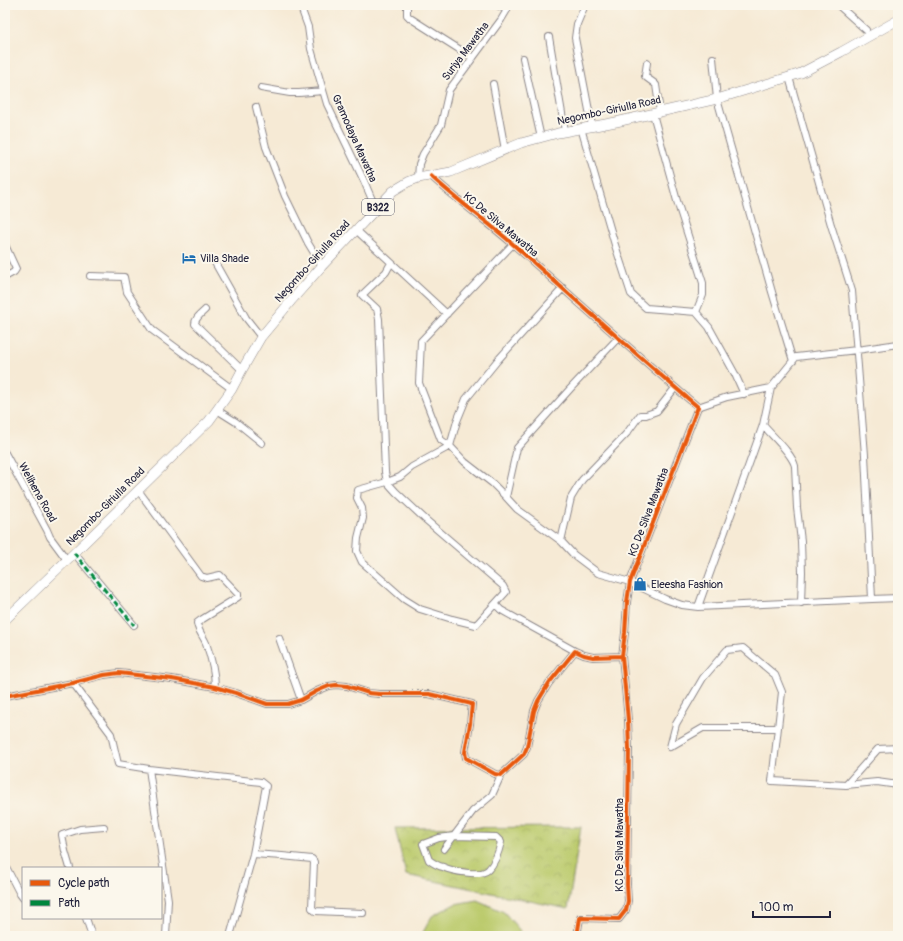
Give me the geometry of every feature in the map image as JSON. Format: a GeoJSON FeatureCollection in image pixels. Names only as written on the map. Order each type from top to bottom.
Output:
{"type":"FeatureCollection","features":[{"type":"Feature","properties":{"kind":"main road","name":"Negombo-Giriulla Road"},"geometry":{"type":"LineString","coordinates":[[5,620],[209,421],[232,390],[261,337],[322,266],[393,191],[418,178],[451,172],[521,143],[565,131],[657,113],[717,99],[801,73],[898,20]]}},
{"type":"Feature","properties":{"kind":"street","name":"Gramodaya Mawatha"},"geometry":{"type":"LineString","coordinates":[[300,5],[308,27],[311,49],[327,104],[364,181],[376,210]]}},
{"type":"Feature","properties":{"kind":"street"},"geometry":{"type":"LineString","coordinates":[[407,5],[407,15],[410,18],[473,58]]}},
{"type":"Feature","properties":{"kind":"street"},"geometry":{"type":"LineString","coordinates":[[497,5],[508,8]]}},
{"type":"Feature","properties":{"kind":"street"},"geometry":{"type":"LineString","coordinates":[[585,5],[577,24],[575,38],[592,126]]}},
{"type":"Feature","properties":{"kind":"street"},"geometry":{"type":"LineString","coordinates":[[838,5],[866,30]]}},
{"type":"Feature","properties":{"kind":"street","name":"Suriya Mawatha"},"geometry":{"type":"LineString","coordinates":[[418,178],[419,164],[423,154],[441,124],[449,90],[501,20],[508,8]]}},
{"type":"Feature","properties":{"kind":"street"},"geometry":{"type":"LineString","coordinates":[[549,37],[565,131]]}},
{"type":"Feature","properties":{"kind":"street"},"geometry":{"type":"LineString","coordinates":[[523,58],[541,138]]}},
{"type":"Feature","properties":{"kind":"street"},"geometry":{"type":"LineString","coordinates":[[712,58],[717,99],[793,361]]}},
{"type":"Feature","properties":{"kind":"street"},"geometry":{"type":"LineString","coordinates":[[647,63],[645,76],[656,85],[657,113],[677,201],[703,283],[703,295],[696,312]]}},
{"type":"Feature","properties":{"kind":"street"},"geometry":{"type":"LineString","coordinates":[[789,77],[831,226],[852,291],[865,455],[872,599]]}},
{"type":"Feature","properties":{"kind":"street"},"geometry":{"type":"LineString","coordinates":[[493,84],[505,150]]}},
{"type":"Feature","properties":{"kind":"street"},"geometry":{"type":"LineString","coordinates":[[261,88],[290,93],[323,91]]}},
{"type":"Feature","properties":{"kind":"street"},"geometry":{"type":"LineString","coordinates":[[256,107],[266,147],[284,196],[308,243],[322,266]]}},
{"type":"Feature","properties":{"kind":"street"},"geometry":{"type":"LineString","coordinates":[[581,128],[631,294],[646,308],[696,312],[710,327],[744,394]]}},
{"type":"Feature","properties":{"kind":"street","name":"KC De Silva Mawatha"},"geometry":{"type":"LineString","coordinates":[[431,176],[513,244],[698,407],[630,582],[626,602],[625,633],[622,656],[629,749],[628,901],[626,910],[619,919],[580,918],[577,936]]}},
{"type":"Feature","properties":{"kind":"street"},"geometry":{"type":"LineString","coordinates":[[356,230],[447,314]]}},
{"type":"Feature","properties":{"kind":"street"},"geometry":{"type":"LineString","coordinates":[[513,244],[421,341],[418,382],[441,440],[450,446],[465,462],[492,483],[517,509],[561,541],[574,556],[598,573],[630,582],[665,599],[698,608],[898,598]]}},
{"type":"Feature","properties":{"kind":"street"},"geometry":{"type":"LineString","coordinates":[[5,245],[16,269],[14,272],[5,276]]}},
{"type":"Feature","properties":{"kind":"street"},"geometry":{"type":"LineString","coordinates":[[214,261],[246,318],[261,337]]}},
{"type":"Feature","properties":{"kind":"street"},"geometry":{"type":"LineString","coordinates":[[392,263],[386,272],[362,295],[377,309],[379,319],[385,472],[387,482],[396,492],[503,586],[506,592],[476,624],[452,619],[420,609],[404,599],[362,562],[356,551],[363,518],[362,508],[357,498],[358,490],[387,482],[400,477],[412,467],[450,446],[466,399],[497,361],[563,288]]}},
{"type":"Feature","properties":{"kind":"street"},"geometry":{"type":"LineString","coordinates":[[90,276],[124,277],[127,292],[152,330],[232,390]]}},
{"type":"Feature","properties":{"kind":"street"},"geometry":{"type":"LineString","coordinates":[[205,310],[195,320],[195,324],[242,370]]}},
{"type":"Feature","properties":{"kind":"street"},"geometry":{"type":"LineString","coordinates":[[506,497],[517,448],[618,338]]}},
{"type":"Feature","properties":{"kind":"street"},"geometry":{"type":"LineString","coordinates":[[698,608],[763,425],[771,388],[796,357],[898,344]]}},
{"type":"Feature","properties":{"kind":"street"},"geometry":{"type":"LineString","coordinates":[[561,541],[570,498],[582,480],[626,433],[640,415],[646,415],[657,411],[675,388]]}},
{"type":"Feature","properties":{"kind":"street"},"geometry":{"type":"LineString","coordinates":[[698,407],[727,397],[771,388]]}},
{"type":"Feature","properties":{"kind":"street"},"geometry":{"type":"LineString","coordinates":[[217,410],[236,422],[262,443]]}},
{"type":"Feature","properties":{"kind":"street"},"geometry":{"type":"LineString","coordinates":[[763,425],[794,461],[801,541],[801,603]]}},
{"type":"Feature","properties":{"kind":"street","name":"Welihena Road"},"geometry":{"type":"LineString","coordinates":[[5,453],[50,537],[67,560]]}},
{"type":"Feature","properties":{"kind":"street"},"geometry":{"type":"LineString","coordinates":[[138,490],[201,576],[207,578],[220,574],[238,594],[238,597],[197,623],[206,642],[215,675],[215,687]]}},
{"type":"Feature","properties":{"kind":"street"},"geometry":{"type":"LineString","coordinates":[[74,553],[134,624]]}},
{"type":"Feature","properties":{"kind":"street"},"geometry":{"type":"LineString","coordinates":[[495,604],[501,610],[584,655],[593,657],[622,656]]}},
{"type":"Feature","properties":{"kind":"street"},"geometry":{"type":"LineString","coordinates":[[280,638],[301,700]]}},
{"type":"Feature","properties":{"kind":"street"},"geometry":{"type":"LineString","coordinates":[[778,728],[703,728],[670,747],[676,724],[703,678],[727,650],[743,648],[775,675],[782,692],[778,728],[772,781],[846,785],[878,782],[898,785]]}},
{"type":"Feature","properties":{"kind":"street"},"geometry":{"type":"LineString","coordinates":[[444,849],[474,811],[492,795],[501,775],[524,754],[527,747],[534,711],[538,701],[549,683],[575,651]]}},
{"type":"Feature","properties":{"kind":"street"},"geometry":{"type":"LineString","coordinates":[[5,696],[119,673],[172,679],[215,687],[266,704],[288,704],[301,700],[329,686],[336,685],[347,686],[369,693],[379,694],[429,694],[472,704],[465,752],[466,758],[496,774],[501,775]]}},
{"type":"Feature","properties":{"kind":"street"},"geometry":{"type":"LineString","coordinates":[[73,683],[111,734],[118,764],[261,782],[266,786],[253,854],[230,936]]}},
{"type":"Feature","properties":{"kind":"street"},"geometry":{"type":"LineString","coordinates":[[846,785],[878,749],[898,748]]}},
{"type":"Feature","properties":{"kind":"street"},"geometry":{"type":"LineString","coordinates":[[149,769],[168,900],[166,936]]}},
{"type":"Feature","properties":{"kind":"street"},"geometry":{"type":"LineString","coordinates":[[70,867],[62,835],[80,829],[104,827]]}},
{"type":"Feature","properties":{"kind":"street"},"geometry":{"type":"LineString","coordinates":[[454,836],[496,836],[502,842],[499,853],[488,870],[480,873],[454,871],[440,867],[429,860],[423,844],[440,838],[454,836]]}},
{"type":"Feature","properties":{"kind":"street"},"geometry":{"type":"LineString","coordinates":[[253,854],[312,860],[314,862],[312,908],[315,911],[363,913]]}},
{"type":"Feature","properties":{"kind":"street"},"geometry":{"type":"LineString","coordinates":[[5,865],[22,897]]}},
{"type":"Feature","properties":{"kind":"street"},"geometry":{"type":"LineString","coordinates":[[86,919],[92,936]]}},
{"type":"Feature","properties":{"kind":"green space"},"geometry":{"type":"Polygon","coordinates":[[[581,827],[568,909],[406,875],[395,828],[581,827]]]}},
{"type":"Feature","properties":{"kind":"green space"},"geometry":{"type":"Polygon","coordinates":[[[477,900],[504,912],[523,936],[421,936],[432,916],[455,904],[477,900]]]}},
{"type":"Feature","properties":{"kind":"marked path"},"geometry":{"type":"LineString","coordinates":[[74,553],[134,625]]}},
{"type":"Feature","properties":{"kind":"cycle path"},"geometry":{"type":"LineString","coordinates":[[431,176],[505,237],[698,407],[630,582],[627,602],[622,656],[629,749],[628,901],[626,910],[619,919],[580,918],[577,936]]}},
{"type":"Feature","properties":{"kind":"cycle path"},"geometry":{"type":"LineString","coordinates":[[5,696],[119,673],[172,679],[215,687],[267,704],[288,704],[301,700],[329,686],[336,685],[347,686],[369,693],[379,694],[429,694],[472,704],[465,752],[466,758],[495,774],[501,775],[524,754],[527,747],[534,711],[538,701],[549,683],[575,651],[593,657],[622,656]]}},
{"type":"Feature","properties":{"kind":"place","name":"Villa Shade"},"geometry":{"type":"Point","coordinates":[189,258]}},
{"type":"Feature","properties":{"kind":"place","name":"Eleesha Fashion"},"geometry":{"type":"Point","coordinates":[640,584]}}]}
